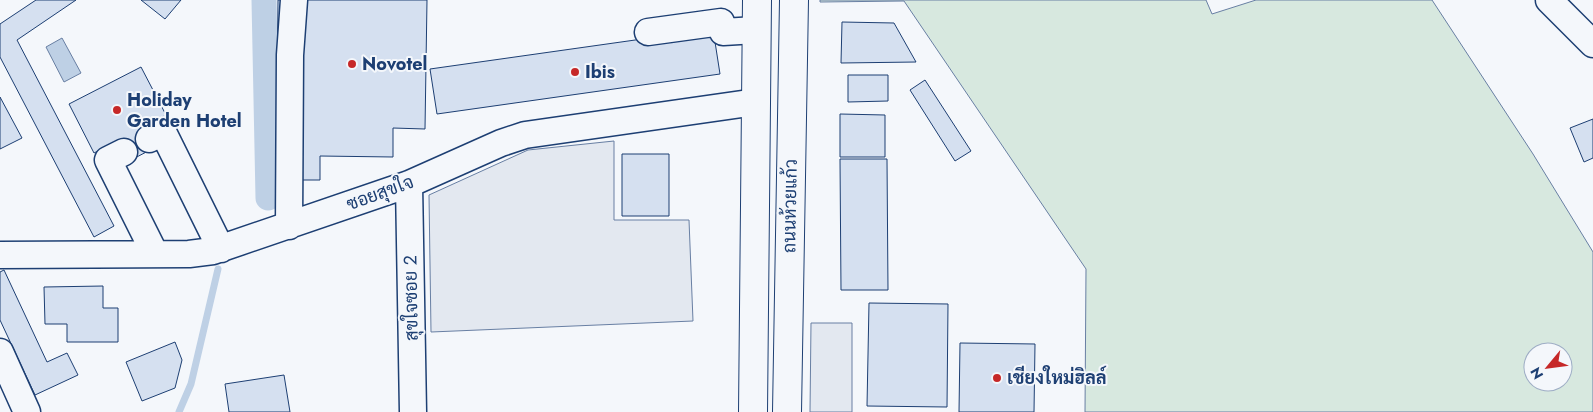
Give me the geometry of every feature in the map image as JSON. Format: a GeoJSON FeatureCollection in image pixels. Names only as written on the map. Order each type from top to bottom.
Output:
{"type":"FeatureCollection","features":[{"type":"Feature","properties":{"kind":"main road","name":"ถนนห้วยแก้ว"},"geometry":{"type":"LineString","coordinates":[[753,412],[757,0]]}},
{"type":"Feature","properties":{"kind":"main road","name":"ถนนห้วยแก้ว"},"geometry":{"type":"LineString","coordinates":[[788,412],[794,0]]}},
{"type":"Feature","properties":{"kind":"main road"},"geometry":{"type":"LineString","coordinates":[[756,102],[792,101]]}},
{"type":"Feature","properties":{"kind":"street"},"geometry":{"type":"LineString","coordinates":[[289,226],[290,55],[294,0]]}},
{"type":"Feature","properties":{"kind":"street"},"geometry":{"type":"LineString","coordinates":[[1548,0],[1593,44]]}},
{"type":"Feature","properties":{"kind":"street"},"geometry":{"type":"LineString","coordinates":[[648,32],[721,22],[718,32],[756,30]]}},
{"type":"Feature","properties":{"kind":"street","name":"ซอยสุขใจ"},"geometry":{"type":"LineString","coordinates":[[0,255],[189,254],[221,249],[409,184],[501,143],[525,135],[756,102]]}},
{"type":"Feature","properties":{"kind":"street"},"geometry":{"type":"LineString","coordinates":[[149,139],[163,132],[221,249]]}},
{"type":"Feature","properties":{"kind":"street"},"geometry":{"type":"LineString","coordinates":[[124,152],[108,160],[155,254]]}},
{"type":"Feature","properties":{"kind":"street","name":"สุขใจซอย 2"},"geometry":{"type":"LineString","coordinates":[[409,184],[413,412]]}},
{"type":"Feature","properties":{"kind":"street"},"geometry":{"type":"LineString","coordinates":[[0,352],[27,412]]}},
{"type":"Feature","properties":{"kind":"shaded area"},"geometry":{"type":"Polygon","coordinates":[[[820,0],[1206,0],[1212,14],[1256,0],[1432,0],[1533,154],[1593,252],[1593,412],[1085,412],[1086,269],[904,1],[820,2],[820,0]]]}},
{"type":"Feature","properties":{"kind":"shaded area"},"geometry":{"type":"Polygon","coordinates":[[[614,141],[614,220],[689,220],[693,321],[431,332],[429,195],[528,150],[614,141]]]}},
{"type":"Feature","properties":{"kind":"shaded area"},"geometry":{"type":"Polygon","coordinates":[[[811,323],[852,323],[852,412],[810,412],[811,323]]]}},
{"type":"Feature","properties":{"kind":"water"},"geometry":{"type":"Polygon","coordinates":[[[62,38],[81,73],[64,82],[46,47],[62,38]]]}},
{"type":"Feature","properties":{"kind":"building"},"geometry":{"type":"Polygon","coordinates":[[[36,0],[76,0],[17,40],[114,226],[94,237],[0,57],[0,24],[36,0]]]}},
{"type":"Feature","properties":{"kind":"building"},"geometry":{"type":"Polygon","coordinates":[[[141,0],[181,0],[165,19],[141,0]]]}},
{"type":"Feature","properties":{"kind":"building","name":"Novotel"},"geometry":{"type":"Polygon","coordinates":[[[278,0],[427,0],[425,129],[393,128],[393,157],[320,156],[320,180],[276,180],[278,0]]]}},
{"type":"Feature","properties":{"kind":"building"},"geometry":{"type":"Polygon","coordinates":[[[842,22],[894,23],[916,62],[841,63],[842,22]]]}},
{"type":"Feature","properties":{"kind":"building","name":"Ibis"},"geometry":{"type":"Polygon","coordinates":[[[713,29],[720,74],[437,114],[430,69],[713,29]]]}},
{"type":"Feature","properties":{"kind":"building","name":"Holiday Garden Hotel"},"geometry":{"type":"Polygon","coordinates":[[[141,67],[166,115],[143,128],[154,148],[129,161],[119,140],[94,153],[69,104],[141,67]]]}},
{"type":"Feature","properties":{"kind":"building"},"geometry":{"type":"Polygon","coordinates":[[[848,75],[888,75],[888,101],[848,102],[848,75]]]}},
{"type":"Feature","properties":{"kind":"building"},"geometry":{"type":"Polygon","coordinates":[[[925,80],[971,151],[955,161],[910,90],[925,80]]]}},
{"type":"Feature","properties":{"kind":"building"},"geometry":{"type":"Polygon","coordinates":[[[0,97],[22,138],[0,149],[0,97]]]}},
{"type":"Feature","properties":{"kind":"building"},"geometry":{"type":"Polygon","coordinates":[[[840,114],[885,115],[885,157],[840,157],[840,114]]]}},
{"type":"Feature","properties":{"kind":"building"},"geometry":{"type":"Polygon","coordinates":[[[1593,119],[1593,158],[1584,162],[1570,128],[1593,119]]]}},
{"type":"Feature","properties":{"kind":"building"},"geometry":{"type":"Polygon","coordinates":[[[622,154],[669,154],[669,216],[622,216],[622,154]]]}},
{"type":"Feature","properties":{"kind":"building"},"geometry":{"type":"Polygon","coordinates":[[[840,159],[887,159],[888,290],[841,290],[840,159]]]}},
{"type":"Feature","properties":{"kind":"building"},"geometry":{"type":"Polygon","coordinates":[[[4,270],[47,362],[67,353],[78,375],[35,395],[0,320],[0,272],[4,270]]]}},
{"type":"Feature","properties":{"kind":"building"},"geometry":{"type":"Polygon","coordinates":[[[103,286],[103,308],[118,308],[118,342],[67,342],[67,324],[45,324],[44,287],[103,286]]]}},
{"type":"Feature","properties":{"kind":"building"},"geometry":{"type":"Polygon","coordinates":[[[869,303],[948,304],[947,407],[867,406],[869,303]]]}},
{"type":"Feature","properties":{"kind":"building"},"geometry":{"type":"Polygon","coordinates":[[[175,342],[182,360],[175,388],[142,401],[126,362],[175,342]]]}},
{"type":"Feature","properties":{"kind":"building","name":"เชียงใหม่ฮิลล์"},"geometry":{"type":"Polygon","coordinates":[[[960,343],[1035,344],[1034,412],[959,412],[960,343]]]}},
{"type":"Feature","properties":{"kind":"building"},"geometry":{"type":"Polygon","coordinates":[[[284,375],[290,412],[229,412],[225,384],[284,375]]]}},
{"type":"Feature","properties":{"kind":"waterway"},"geometry":{"type":"LineString","coordinates":[[264,0],[268,198]]}},
{"type":"Feature","properties":{"kind":"waterway"},"geometry":{"type":"LineString","coordinates":[[179,412],[191,384],[218,269]]}},
{"type":"Feature","properties":{"kind":"place","name":"Novotel"},"geometry":{"type":"Point","coordinates":[352,64]}},
{"type":"Feature","properties":{"kind":"place","name":"Ibis"},"geometry":{"type":"Point","coordinates":[575,72]}},
{"type":"Feature","properties":{"kind":"place","name":"Holiday Garden Hotel"},"geometry":{"type":"Point","coordinates":[117,110]}},
{"type":"Feature","properties":{"kind":"place","name":"เชียงใหม่ฮิลล์"},"geometry":{"type":"Point","coordinates":[997,378]}}]}
